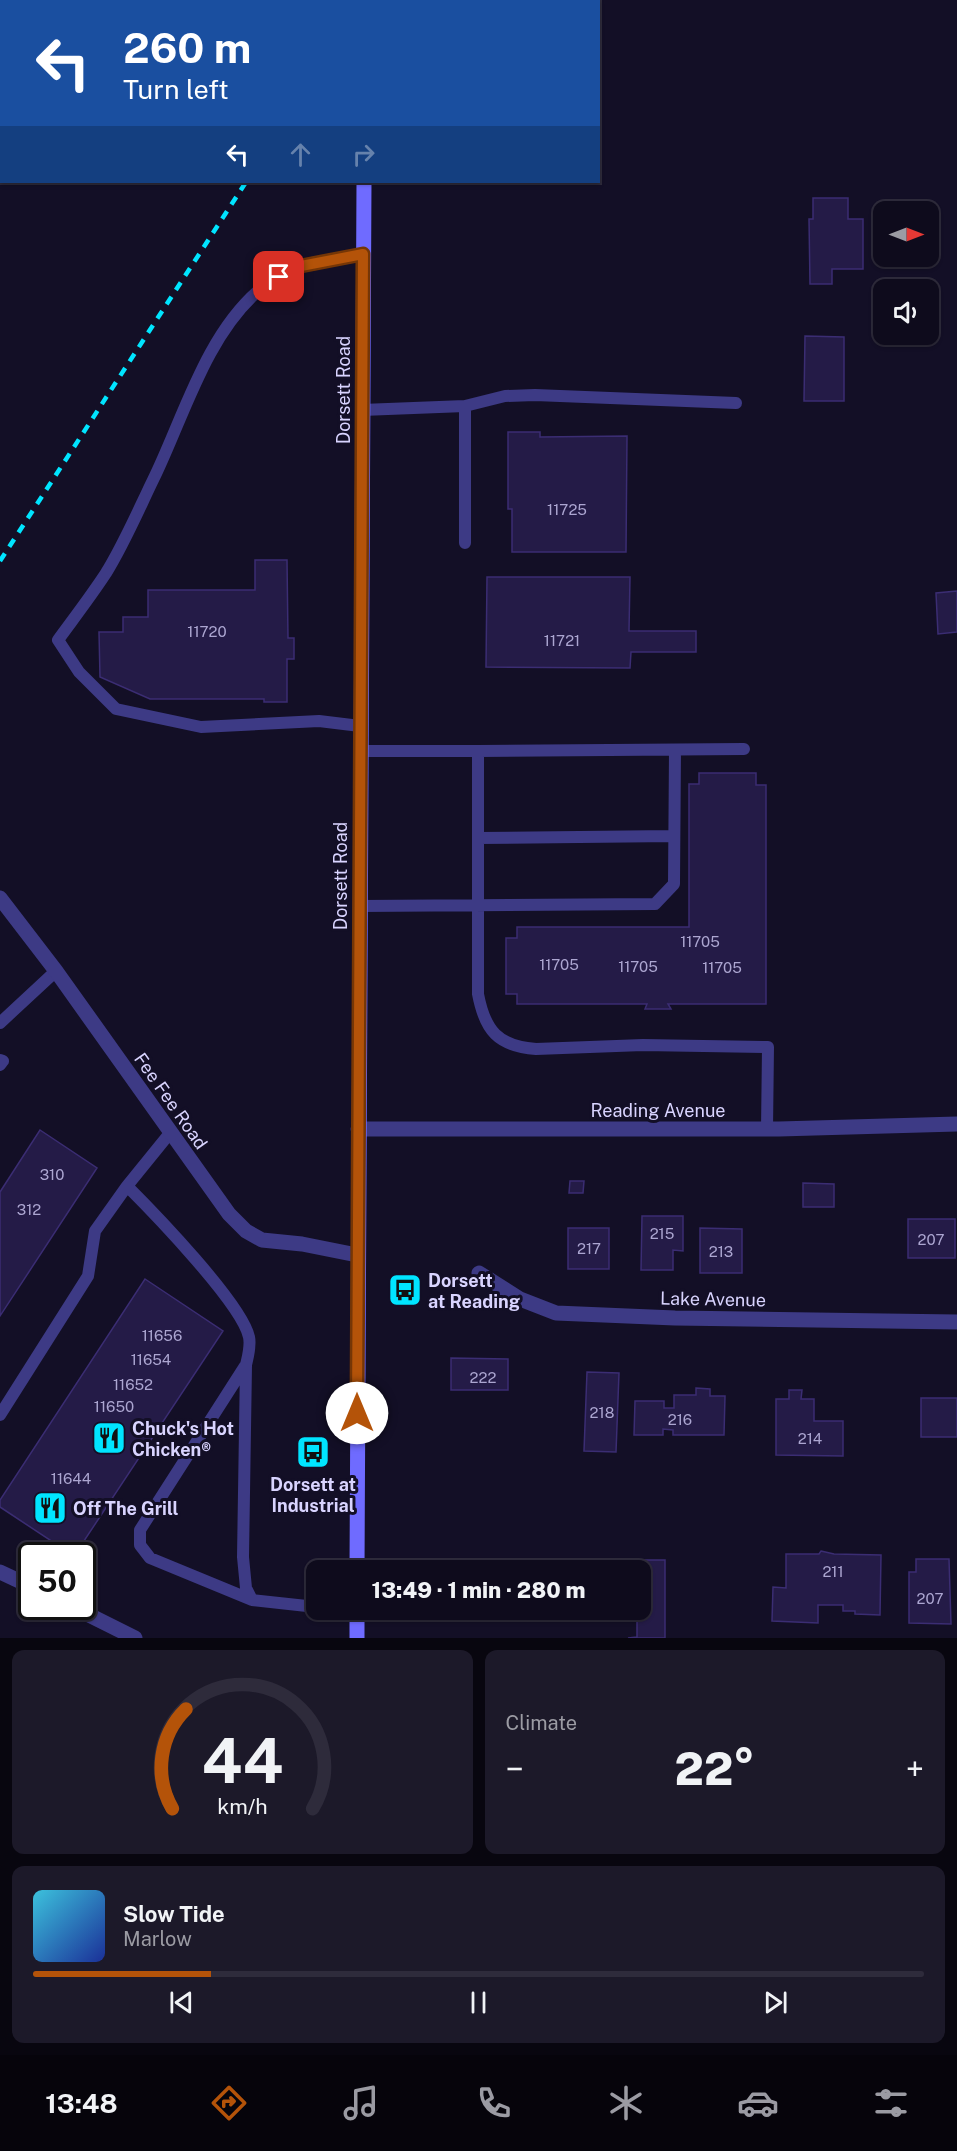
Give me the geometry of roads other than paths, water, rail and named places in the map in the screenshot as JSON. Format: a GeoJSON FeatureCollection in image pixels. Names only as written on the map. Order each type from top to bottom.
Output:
{"type":"FeatureCollection","features":[{"type":"Feature","properties":{"kind":"main road","name":"Dorsett Road"},"geometry":{"type":"LineString","coordinates":[[357,1560],[364,183]]}},
{"type":"Feature","properties":{"kind":"main road"},"geometry":{"type":"LineString","coordinates":[[357,1620],[357,1638]]}},
{"type":"Feature","properties":{"kind":"street","name":"Fee Fee Road"},"geometry":{"type":"LineString","coordinates":[[0,898],[56,971],[229,1214],[246,1231],[262,1240],[302,1244],[357,1255]]}},
{"type":"Feature","properties":{"kind":"street","name":"Reading Avenue"},"geometry":{"type":"LineString","coordinates":[[358,1129],[768,1129],[957,1124]]}},
{"type":"Feature","properties":{"kind":"street","name":"Lake Avenue"},"geometry":{"type":"LineString","coordinates":[[479,1273],[520,1299],[556,1313],[675,1318],[957,1322]]}},
{"type":"Feature","properties":{"kind":"street"},"geometry":{"type":"LineString","coordinates":[[0,1572],[18,1580]]}},
{"type":"Feature","properties":{"kind":"street"},"geometry":{"type":"LineString","coordinates":[[96,1618],[135,1638]]}},
{"type":"Feature","properties":{"kind":"lane"},"geometry":{"type":"LineString","coordinates":[[360,726],[319,721],[201,727],[116,709],[79,672],[58,640],[106,573],[155,477],[185,407],[220,336],[244,305],[259,290],[301,266],[363,254]]}},
{"type":"Feature","properties":{"kind":"lane"},"geometry":{"type":"LineString","coordinates":[[362,410],[465,406],[505,396],[535,395],[736,403]]}},
{"type":"Feature","properties":{"kind":"lane"},"geometry":{"type":"LineString","coordinates":[[465,406],[465,543]]}},
{"type":"Feature","properties":{"kind":"lane"},"geometry":{"type":"LineString","coordinates":[[360,751],[744,749]]}},
{"type":"Feature","properties":{"kind":"lane"},"geometry":{"type":"LineString","coordinates":[[359,906],[478,907],[655,904],[674,884],[675,750]]}},
{"type":"Feature","properties":{"kind":"lane"},"geometry":{"type":"LineString","coordinates":[[478,751],[478,994],[483,1018],[497,1037],[519,1048],[536,1050],[643,1045],[768,1047],[768,1129]]}},
{"type":"Feature","properties":{"kind":"lane"},"geometry":{"type":"LineString","coordinates":[[478,838],[674,836]]}},
{"type":"Feature","properties":{"kind":"lane"},"geometry":{"type":"LineString","coordinates":[[0,1023],[56,971]]}},
{"type":"Feature","properties":{"kind":"lane"},"geometry":{"type":"LineString","coordinates":[[0,1060],[3,1061],[0,1065]]}},
{"type":"Feature","properties":{"kind":"lane"},"geometry":{"type":"LineString","coordinates":[[0,1415],[88,1276],[95,1232],[127,1186],[170,1133]]}},
{"type":"Feature","properties":{"kind":"lane"},"geometry":{"type":"LineString","coordinates":[[127,1186],[167,1226],[239,1316],[249,1338],[246,1365],[243,1557],[246,1588],[252,1600]]}},
{"type":"Feature","properties":{"kind":"lane"},"geometry":{"type":"LineString","coordinates":[[246,1365],[140,1530],[140,1545],[150,1558],[252,1600],[306,1606]]}},
{"type":"Feature","properties":{"kind":"railway"},"geometry":{"type":"LineString","coordinates":[[0,561],[245,183]]}},
{"type":"Feature","properties":{"kind":"place","name":"Dorsett at Reading"},"geometry":{"type":"Point","coordinates":[405,1290]}},
{"type":"Feature","properties":{"kind":"place","name":"Chuck's Hot Chicken®"},"geometry":{"type":"Point","coordinates":[109,1438]}},
{"type":"Feature","properties":{"kind":"place","name":"Dorsett at Industrial"},"geometry":{"type":"Point","coordinates":[313,1452]}},
{"type":"Feature","properties":{"kind":"place","name":"Off The Grill"},"geometry":{"type":"Point","coordinates":[50,1508]}}]}
